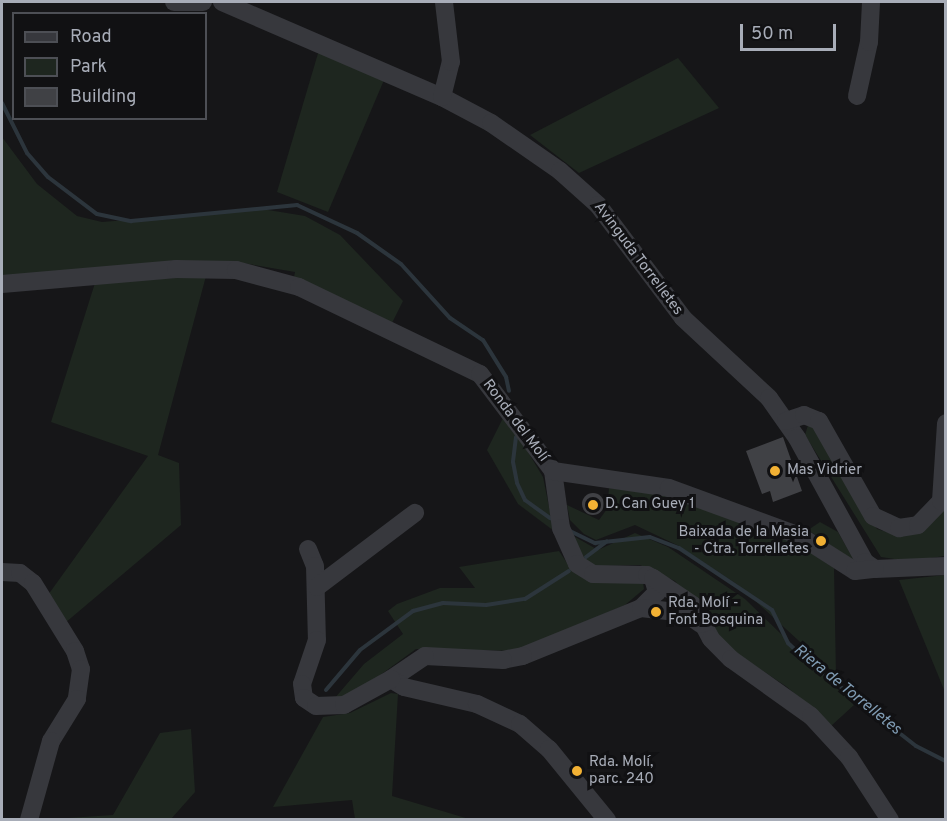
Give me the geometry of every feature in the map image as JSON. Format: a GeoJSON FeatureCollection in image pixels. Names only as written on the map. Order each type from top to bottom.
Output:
{"type":"FeatureCollection","features":[{"type":"Feature","properties":{"kind":"street"},"geometry":{"type":"LineString","coordinates":[[174,2],[203,2]]}},
{"type":"Feature","properties":{"kind":"street","name":"Avinguda Torrelletes"},"geometry":{"type":"LineString","coordinates":[[222,2],[442,98],[523,144],[589,196],[683,318],[758,385],[786,421],[865,562],[875,569]]}},
{"type":"Feature","properties":{"kind":"street"},"geometry":{"type":"LineString","coordinates":[[442,98],[451,62],[444,2]]}},
{"type":"Feature","properties":{"kind":"street"},"geometry":{"type":"LineString","coordinates":[[857,96],[869,42],[871,2]]}},
{"type":"Feature","properties":{"kind":"street","name":"Ronda del Molí"},"geometry":{"type":"LineString","coordinates":[[2,284],[211,268],[279,280],[469,366],[520,423],[553,471],[561,528],[577,564],[593,574],[653,579]]}},
{"type":"Feature","properties":{"kind":"street"},"geometry":{"type":"LineString","coordinates":[[786,421],[804,415],[819,421],[873,516],[899,528],[918,525],[941,501],[945,423]]}},
{"type":"Feature","properties":{"kind":"street"},"geometry":{"type":"LineString","coordinates":[[553,471],[669,488],[800,536],[855,572],[945,566]]}},
{"type":"Feature","properties":{"kind":"street"},"geometry":{"type":"LineString","coordinates":[[317,586],[415,513]]}},
{"type":"Feature","properties":{"kind":"street"},"geometry":{"type":"LineString","coordinates":[[309,549],[317,586],[317,640],[302,689],[307,702],[325,707],[344,705],[425,657],[503,660],[523,656],[641,608],[655,597],[653,579]]}},
{"type":"Feature","properties":{"kind":"street"},"geometry":{"type":"LineString","coordinates":[[2,572],[20,573],[33,583],[75,651],[81,669],[77,699],[51,741],[30,819]]}},
{"type":"Feature","properties":{"kind":"street"},"geometry":{"type":"LineString","coordinates":[[653,579],[693,605],[705,627],[731,659],[811,716],[849,758],[890,819]]}},
{"type":"Feature","properties":{"kind":"street"},"geometry":{"type":"LineString","coordinates":[[641,608],[686,612],[705,627]]}},
{"type":"Feature","properties":{"kind":"street"},"geometry":{"type":"LineString","coordinates":[[391,679],[404,687],[477,704],[520,724],[549,749],[607,819]]}},
{"type":"Feature","properties":{"kind":"green space"},"geometry":{"type":"Polygon","coordinates":[[[319,50],[384,80],[328,212],[277,192],[319,50]]]}},
{"type":"Feature","properties":{"kind":"green space"},"geometry":{"type":"Polygon","coordinates":[[[678,58],[719,108],[579,173],[530,135],[678,58]]]}},
{"type":"Feature","properties":{"kind":"green space"},"geometry":{"type":"Polygon","coordinates":[[[2,137],[37,184],[77,216],[102,222],[262,209],[305,216],[340,235],[403,301],[392,323],[294,277],[295,272],[243,263],[2,277],[2,137]]]}},
{"type":"Feature","properties":{"kind":"green space"},"geometry":{"type":"Polygon","coordinates":[[[206,276],[158,455],[179,463],[181,525],[65,623],[48,595],[148,456],[51,422],[95,283],[206,276]]]}},
{"type":"Feature","properties":{"kind":"green space"},"geometry":{"type":"Polygon","coordinates":[[[505,414],[543,477],[554,531],[518,504],[487,450],[505,414]]]}},
{"type":"Feature","properties":{"kind":"green space"},"geometry":{"type":"Polygon","coordinates":[[[808,425],[813,426],[877,529],[900,536],[945,505],[945,556],[908,561],[881,557],[805,435],[808,425]]]}},
{"type":"Feature","properties":{"kind":"green space"},"geometry":{"type":"Polygon","coordinates":[[[609,488],[661,492],[793,541],[834,568],[836,675],[738,585],[679,546],[635,525],[596,540],[584,534],[570,520],[567,505],[599,520],[607,509],[609,488]]]}},
{"type":"Feature","properties":{"kind":"green space"},"geometry":{"type":"Polygon","coordinates":[[[820,522],[838,532],[855,562],[808,530],[820,522]]]}},
{"type":"Feature","properties":{"kind":"green space"},"geometry":{"type":"Polygon","coordinates":[[[635,533],[668,547],[745,599],[854,705],[831,726],[787,687],[727,647],[675,581],[640,565],[594,566],[582,558],[570,534],[598,550],[635,533]]]}},
{"type":"Feature","properties":{"kind":"green space"},"geometry":{"type":"Polygon","coordinates":[[[559,551],[571,569],[643,582],[644,589],[625,605],[517,651],[416,649],[357,692],[334,699],[364,664],[403,634],[388,611],[397,604],[440,588],[475,588],[459,567],[559,551]]]}},
{"type":"Feature","properties":{"kind":"green space"},"geometry":{"type":"Polygon","coordinates":[[[945,575],[945,692],[899,580],[945,575]]]}},
{"type":"Feature","properties":{"kind":"green space"},"geometry":{"type":"Polygon","coordinates":[[[391,693],[398,694],[392,796],[469,819],[355,819],[352,800],[273,807],[323,717],[350,713],[391,693]]]}},
{"type":"Feature","properties":{"kind":"green space"},"geometry":{"type":"Polygon","coordinates":[[[191,729],[195,792],[171,819],[37,820],[113,815],[160,733],[191,729]]]}},
{"type":"Feature","properties":{"kind":"building","name":"Mas Vidrier"},"geometry":{"type":"Polygon","coordinates":[[[783,437],[802,491],[773,502],[770,491],[762,494],[746,451],[783,437]]]}},
{"type":"Feature","properties":{"kind":"building","name":"D. Can Guey 1"},"geometry":{"type":"Polygon","coordinates":[[[593,493],[601,496],[604,504],[601,512],[593,515],[585,512],[582,504],[585,496],[593,493]]]}},
{"type":"Feature","properties":{"kind":"waterway"},"geometry":{"type":"LineString","coordinates":[[2,103],[27,153],[48,177],[97,214],[131,221],[297,205],[357,233],[401,264],[450,318],[483,340],[506,377],[509,391]]}},
{"type":"Feature","properties":{"kind":"waterway","name":"Riera de Torrelletes"},"geometry":{"type":"LineString","coordinates":[[516,437],[513,462],[517,483],[525,500],[550,518]]}},
{"type":"Feature","properties":{"kind":"waterway","name":"Riera de Torrelletes"},"geometry":{"type":"LineString","coordinates":[[570,531],[595,543],[650,537],[679,548],[772,610],[788,643],[805,659],[916,746],[946,761]]}},
{"type":"Feature","properties":{"kind":"waterway"},"geometry":{"type":"LineString","coordinates":[[586,557],[607,541]]}},
{"type":"Feature","properties":{"kind":"waterway"},"geometry":{"type":"LineString","coordinates":[[326,690],[360,650],[413,611],[443,603],[486,605],[525,599],[569,571]]}},
{"type":"Feature","properties":{"kind":"place","name":"Mas Vidrier"},"geometry":{"type":"Point","coordinates":[775,471]}},
{"type":"Feature","properties":{"kind":"place","name":"D. Can Guey 1"},"geometry":{"type":"Point","coordinates":[593,505]}},
{"type":"Feature","properties":{"kind":"place","name":"Baixada de la Masia - Ctra. Torrelletes"},"geometry":{"type":"Point","coordinates":[821,541]}},
{"type":"Feature","properties":{"kind":"place","name":"Rda. Molí - Font Bosquina"},"geometry":{"type":"Point","coordinates":[656,612]}},
{"type":"Feature","properties":{"kind":"place","name":"Rda. Molí, parc. 240"},"geometry":{"type":"Point","coordinates":[577,771]}}]}
